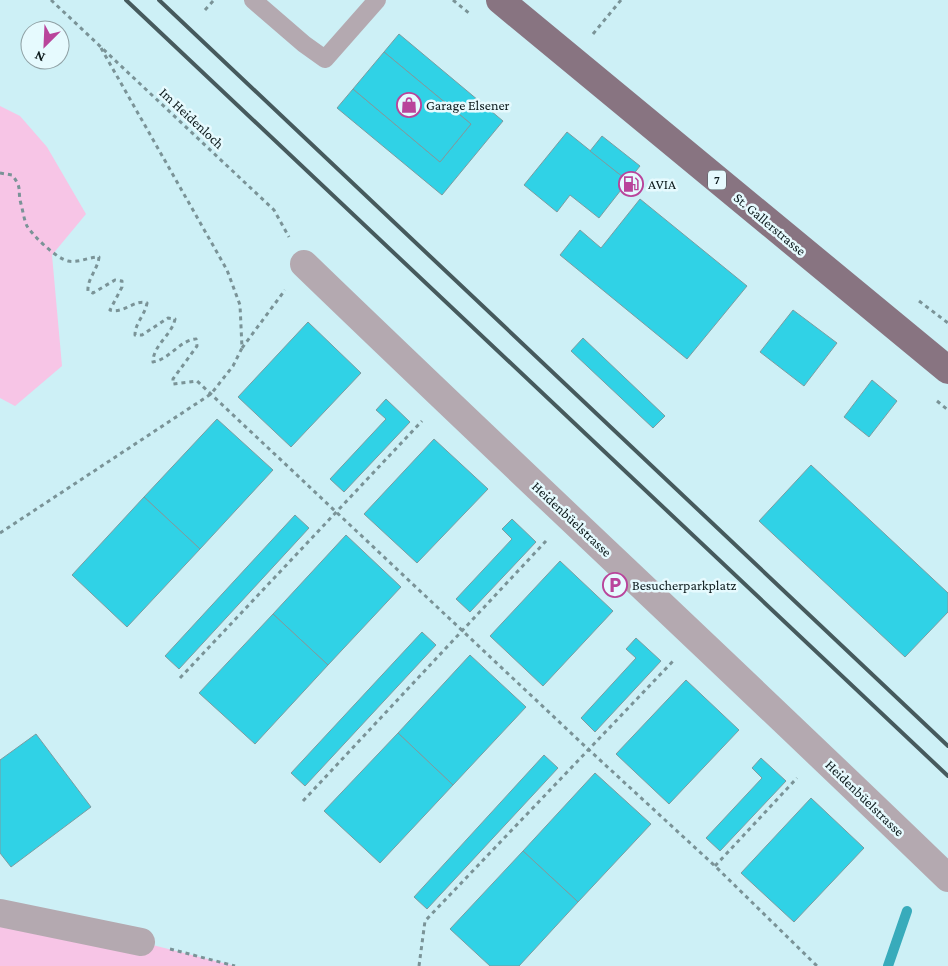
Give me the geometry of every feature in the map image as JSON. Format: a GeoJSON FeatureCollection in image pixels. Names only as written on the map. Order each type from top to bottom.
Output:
{"type":"FeatureCollection","features":[{"type":"Feature","properties":{"kind":"main road","name":"St. Gallerstrasse"},"geometry":{"type":"LineString","coordinates":[[500,0],[948,370]]}},
{"type":"Feature","properties":{"kind":"street","name":"Heidenbüelstrasse"},"geometry":{"type":"LineString","coordinates":[[304,264],[450,406],[820,754],[948,878]]}},
{"type":"Feature","properties":{"kind":"street"},"geometry":{"type":"LineString","coordinates":[[0,913],[141,942]]}},
{"type":"Feature","properties":{"kind":"lane"},"geometry":{"type":"LineString","coordinates":[[253,0],[304,44],[325,59],[377,0]]}},
{"type":"Feature","properties":{"kind":"path","name":"Im Heidenloch"},"geometry":{"type":"LineString","coordinates":[[51,0],[274,210],[304,264]]}},
{"type":"Feature","properties":{"kind":"path"},"geometry":{"type":"LineString","coordinates":[[205,10],[214,0]]}},
{"type":"Feature","properties":{"kind":"path"},"geometry":{"type":"LineString","coordinates":[[572,60],[621,0]]}},
{"type":"Feature","properties":{"kind":"path"},"geometry":{"type":"LineString","coordinates":[[101,48],[227,270],[240,305],[242,348]]}},
{"type":"Feature","properties":{"kind":"path"},"geometry":{"type":"LineString","coordinates":[[0,173],[12,175],[19,184],[20,201],[28,227],[51,252],[67,261],[78,262],[90,257],[99,257],[98,264],[87,286],[88,291],[92,293],[115,280],[122,281],[122,287],[110,310],[116,312],[140,301],[148,303],[135,328],[135,335],[142,335],[168,318],[175,319],[173,326],[153,355],[153,362],[159,361],[174,352],[190,339],[196,339],[197,346],[173,379],[173,384],[197,381],[715,866],[817,966]]}},
{"type":"Feature","properties":{"kind":"path"},"geometry":{"type":"LineString","coordinates":[[0,533],[211,394],[233,366],[242,348],[268,313]]}},
{"type":"Feature","properties":{"kind":"path"},"geometry":{"type":"LineString","coordinates":[[180,678],[413,431]]}},
{"type":"Feature","properties":{"kind":"path"},"geometry":{"type":"LineString","coordinates":[[303,801],[538,550]]}},
{"type":"Feature","properties":{"kind":"path"},"geometry":{"type":"LineString","coordinates":[[419,966],[425,921],[665,669]]}},
{"type":"Feature","properties":{"kind":"path"},"geometry":{"type":"LineString","coordinates":[[715,866],[789,787]]}},
{"type":"Feature","properties":{"kind":"path"},"geometry":{"type":"LineString","coordinates":[[141,942],[235,966]]}},
{"type":"Feature","properties":{"kind":"shaded area"},"geometry":{"type":"Polygon","coordinates":[[[0,106],[20,116],[47,147],[86,214],[52,255],[62,366],[15,406],[0,398],[0,106]]]}},
{"type":"Feature","properties":{"kind":"shaded area"},"geometry":{"type":"Polygon","coordinates":[[[0,913],[141,942],[235,966],[0,966],[0,913]]]}},
{"type":"Feature","properties":{"kind":"building"},"geometry":{"type":"Polygon","coordinates":[[[399,34],[503,121],[442,195],[337,108],[353,89],[440,162],[471,124],[384,52],[399,34]]]}},
{"type":"Feature","properties":{"kind":"building"},"geometry":{"type":"Polygon","coordinates":[[[384,52],[471,124],[440,162],[353,89],[384,52]]]}},
{"type":"Feature","properties":{"kind":"building"},"geometry":{"type":"Polygon","coordinates":[[[567,132],[628,181],[599,218],[570,195],[557,212],[524,185],[567,132]]]}},
{"type":"Feature","properties":{"kind":"building"},"geometry":{"type":"Polygon","coordinates":[[[602,136],[640,166],[628,181],[590,151],[602,136]]]}},
{"type":"Feature","properties":{"kind":"building"},"geometry":{"type":"Polygon","coordinates":[[[640,199],[747,286],[687,359],[560,255],[580,230],[601,248],[640,199]]]}},
{"type":"Feature","properties":{"kind":"building"},"geometry":{"type":"Polygon","coordinates":[[[793,310],[837,343],[804,386],[760,352],[793,310]]]}},
{"type":"Feature","properties":{"kind":"building"},"geometry":{"type":"Polygon","coordinates":[[[308,322],[361,373],[291,447],[238,397],[308,322]]]}},
{"type":"Feature","properties":{"kind":"building"},"geometry":{"type":"Polygon","coordinates":[[[583,338],[665,416],[653,428],[571,351],[583,338]]]}},
{"type":"Feature","properties":{"kind":"building"},"geometry":{"type":"Polygon","coordinates":[[[872,380],[897,401],[869,437],[844,417],[872,380]]]}},
{"type":"Feature","properties":{"kind":"building"},"geometry":{"type":"Polygon","coordinates":[[[386,399],[410,422],[344,492],[330,479],[386,419],[376,410],[386,399]]]}},
{"type":"Feature","properties":{"kind":"building"},"geometry":{"type":"Polygon","coordinates":[[[217,419],[273,470],[200,549],[144,497],[217,419]]]}},
{"type":"Feature","properties":{"kind":"building"},"geometry":{"type":"Polygon","coordinates":[[[434,439],[488,489],[417,563],[364,514],[434,439]]]}},
{"type":"Feature","properties":{"kind":"building"},"geometry":{"type":"Polygon","coordinates":[[[811,465],[948,593],[948,612],[905,657],[759,521],[811,465]]]}},
{"type":"Feature","properties":{"kind":"building"},"geometry":{"type":"Polygon","coordinates":[[[144,497],[200,549],[127,627],[72,575],[144,497]]]}},
{"type":"Feature","properties":{"kind":"building"},"geometry":{"type":"Polygon","coordinates":[[[295,515],[309,528],[179,669],[165,656],[295,515]]]}},
{"type":"Feature","properties":{"kind":"building"},"geometry":{"type":"Polygon","coordinates":[[[512,519],[536,542],[470,612],[456,599],[512,539],[502,529],[512,519]]]}},
{"type":"Feature","properties":{"kind":"building"},"geometry":{"type":"Polygon","coordinates":[[[346,535],[401,587],[328,665],[273,614],[346,535]]]}},
{"type":"Feature","properties":{"kind":"building"},"geometry":{"type":"Polygon","coordinates":[[[560,561],[613,611],[543,686],[490,636],[560,561]]]}},
{"type":"Feature","properties":{"kind":"building"},"geometry":{"type":"Polygon","coordinates":[[[273,614],[328,665],[255,744],[199,693],[273,614]]]}},
{"type":"Feature","properties":{"kind":"building"},"geometry":{"type":"Polygon","coordinates":[[[422,632],[436,645],[305,786],[291,773],[422,632]]]}},
{"type":"Feature","properties":{"kind":"building"},"geometry":{"type":"Polygon","coordinates":[[[636,638],[661,661],[595,732],[581,718],[636,658],[626,649],[636,638]]]}},
{"type":"Feature","properties":{"kind":"building"},"geometry":{"type":"Polygon","coordinates":[[[470,655],[526,707],[453,785],[398,733],[470,655]]]}},
{"type":"Feature","properties":{"kind":"building"},"geometry":{"type":"Polygon","coordinates":[[[686,680],[739,730],[669,804],[616,754],[686,680]]]}},
{"type":"Feature","properties":{"kind":"building"},"geometry":{"type":"Polygon","coordinates":[[[398,733],[453,785],[380,863],[324,811],[398,733]]]}},
{"type":"Feature","properties":{"kind":"building"},"geometry":{"type":"Polygon","coordinates":[[[36,734],[91,807],[11,867],[0,853],[0,760],[36,734]]]}},
{"type":"Feature","properties":{"kind":"building"},"geometry":{"type":"Polygon","coordinates":[[[544,755],[558,768],[427,909],[414,897],[544,755]]]}},
{"type":"Feature","properties":{"kind":"building"},"geometry":{"type":"Polygon","coordinates":[[[761,758],[786,781],[720,851],[706,838],[762,778],[752,768],[761,758]]]}},
{"type":"Feature","properties":{"kind":"building"},"geometry":{"type":"Polygon","coordinates":[[[595,773],[651,824],[578,902],[523,851],[595,773]]]}},
{"type":"Feature","properties":{"kind":"building"},"geometry":{"type":"Polygon","coordinates":[[[811,798],[864,848],[794,922],[741,873],[811,798]]]}},
{"type":"Feature","properties":{"kind":"building"},"geometry":{"type":"Polygon","coordinates":[[[523,851],[578,902],[519,966],[490,966],[450,929],[523,851]]]}},
{"type":"Feature","properties":{"kind":"waterway"},"geometry":{"type":"LineString","coordinates":[[888,966],[907,911]]}},
{"type":"Feature","properties":{"kind":"railway"},"geometry":{"type":"LineString","coordinates":[[126,0],[948,776]]}},
{"type":"Feature","properties":{"kind":"railway"},"geometry":{"type":"LineString","coordinates":[[159,0],[948,746]]}},
{"type":"Feature","properties":{"kind":"place","name":"Garage Elsener"},"geometry":{"type":"Point","coordinates":[409,105]}},
{"type":"Feature","properties":{"kind":"place","name":"AVIA"},"geometry":{"type":"Point","coordinates":[631,184]}},
{"type":"Feature","properties":{"kind":"place","name":"Besucherparkplatz"},"geometry":{"type":"Point","coordinates":[615,585]}}]}
